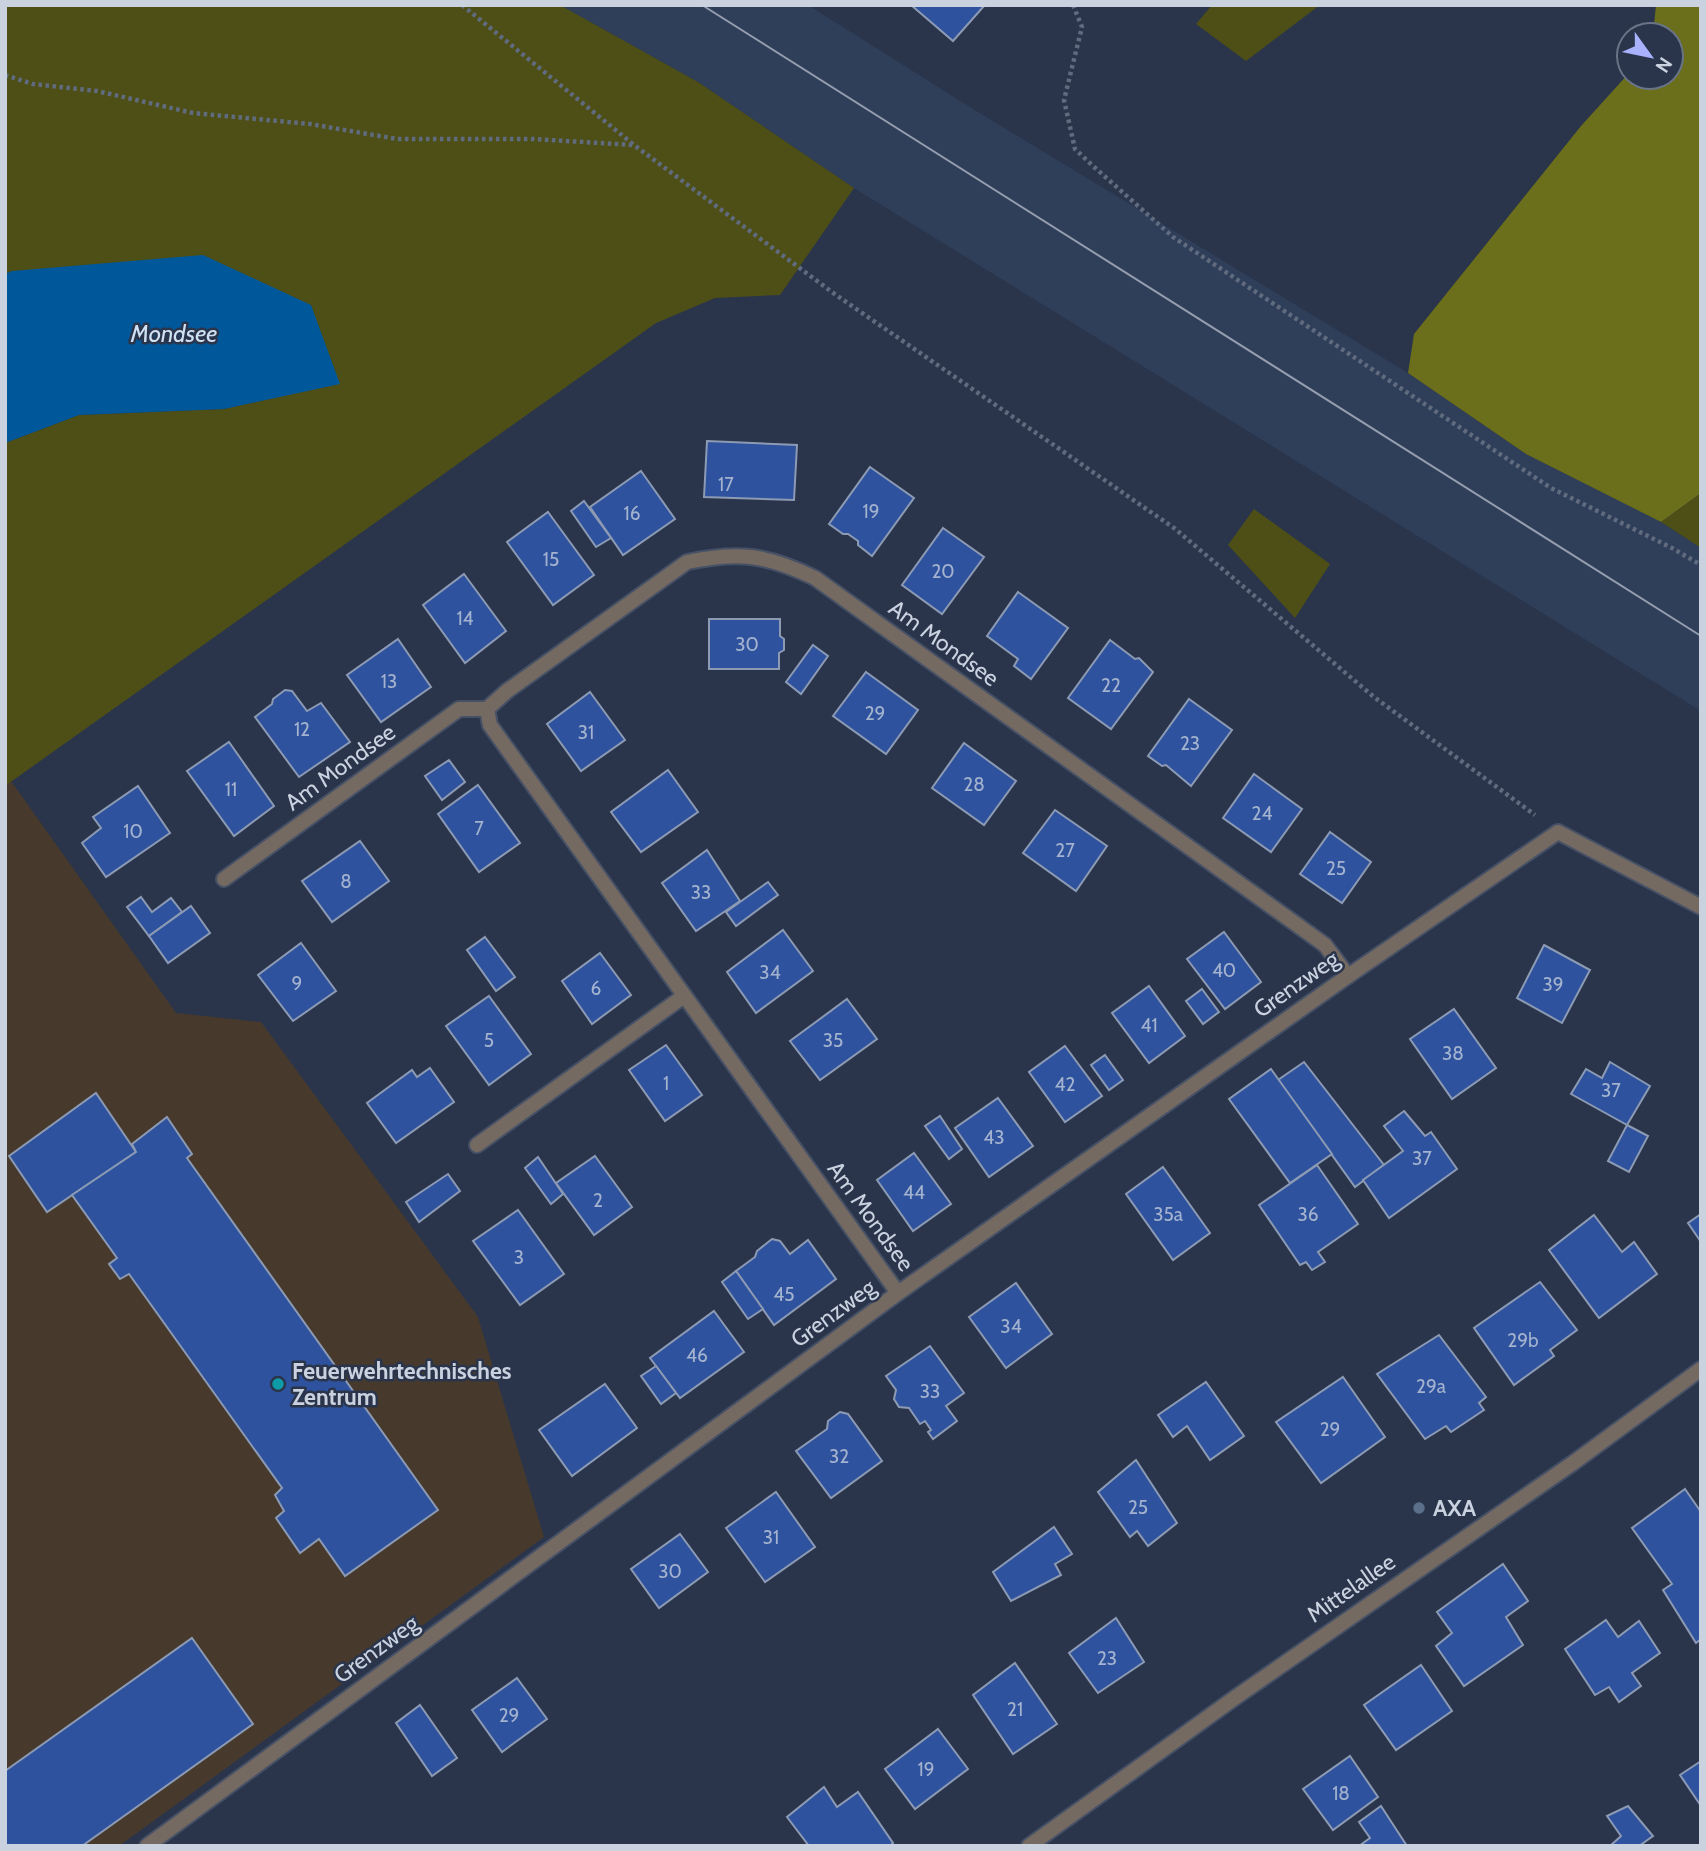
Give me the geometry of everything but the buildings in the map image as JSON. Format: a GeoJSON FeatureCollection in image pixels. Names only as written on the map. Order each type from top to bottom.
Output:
{"type":"FeatureCollection","features":[{"type":"Feature","properties":{"kind":"street","name":"Am Mondsee"},"geometry":{"type":"LineString","coordinates":[[225,879],[459,709],[487,709],[507,691],[687,562],[719,555],[757,556],[784,563],[815,578],[1325,945],[1348,976]]}},
{"type":"Feature","properties":{"kind":"street","name":"Am Mondsee"},"geometry":{"type":"LineString","coordinates":[[487,709],[490,725],[898,1293]]}},
{"type":"Feature","properties":{"kind":"street"},"geometry":{"type":"LineString","coordinates":[[1558,832],[1701,907]]}},
{"type":"Feature","properties":{"kind":"street","name":"Grenzweg"},"geometry":{"type":"LineString","coordinates":[[147,1846],[898,1293],[1348,976],[1558,832]]}},
{"type":"Feature","properties":{"kind":"street"},"geometry":{"type":"LineString","coordinates":[[477,1145],[684,996]]}},
{"type":"Feature","properties":{"kind":"street","name":"Mittelallee"},"geometry":{"type":"LineString","coordinates":[[1029,1846],[1247,1689],[1573,1463],[1701,1369]]}},
{"type":"Feature","properties":{"kind":"path"},"geometry":{"type":"LineString","coordinates":[[463,5],[634,145],[836,295],[1174,528],[1374,697],[1558,832]]}},
{"type":"Feature","properties":{"kind":"path"},"geometry":{"type":"LineString","coordinates":[[1073,5],[1082,27],[1064,100],[1075,149],[1103,175],[1173,237],[1551,488],[1701,565]]}},
{"type":"Feature","properties":{"kind":"path"},"geometry":{"type":"LineString","coordinates":[[5,75],[33,84],[97,91],[192,113],[310,124],[397,139],[533,139],[634,145]]}},
{"type":"Feature","properties":{"kind":"shaded area"},"geometry":{"type":"Polygon","coordinates":[[[5,5],[560,5],[698,82],[854,188],[780,295],[715,298],[656,323],[5,786],[5,443],[79,415],[224,409],[340,383],[12,271],[5,274],[5,5]]]}},
{"type":"Feature","properties":{"kind":"shaded area"},"geometry":{"type":"Polygon","coordinates":[[[560,5],[808,5],[973,109],[1408,373],[1526,454],[1661,522],[1701,548],[1701,711],[854,188],[698,82],[560,5]]]}},
{"type":"Feature","properties":{"kind":"shaded area"},"geometry":{"type":"Polygon","coordinates":[[[1212,5],[1320,5],[1246,61],[1196,24],[1212,5]]]}},
{"type":"Feature","properties":{"kind":"shaded area"},"geometry":{"type":"Polygon","coordinates":[[[1656,5],[1701,5],[1701,493],[1661,522],[1526,454],[1408,373],[1414,334],[1581,126],[1615,88],[1615,91],[1685,91],[1685,21],[1654,21],[1656,5]]]}},
{"type":"Feature","properties":{"kind":"shaded area"},"geometry":{"type":"Polygon","coordinates":[[[1701,493],[1701,548],[1661,522],[1701,493]]]}},
{"type":"Feature","properties":{"kind":"shaded area"},"geometry":{"type":"Polygon","coordinates":[[[1254,509],[1330,564],[1295,618],[1228,545],[1254,509]]]}},
{"type":"Feature","properties":{"kind":"shaded area"},"geometry":{"type":"Polygon","coordinates":[[[11,781],[176,1013],[261,1022],[478,1317],[544,1537],[119,1846],[5,1846],[5,786],[11,781]]]}},
{"type":"Feature","properties":{"kind":"water","name":"Mondsee"},"geometry":{"type":"Polygon","coordinates":[[[203,255],[311,305],[340,384],[224,409],[79,415],[5,443],[5,274],[12,271],[203,255]]]}},
{"type":"Feature","properties":{"kind":"tram line"},"geometry":{"type":"LineString","coordinates":[[702,5],[1701,636]]}},
{"type":"Feature","properties":{"kind":"place","name":"Feuerwehrtechnisches Zentrum"},"geometry":{"type":"Point","coordinates":[278,1384]}},
{"type":"Feature","properties":{"kind":"place","name":"AXA"},"geometry":{"type":"Point","coordinates":[1419,1508]}}]}
